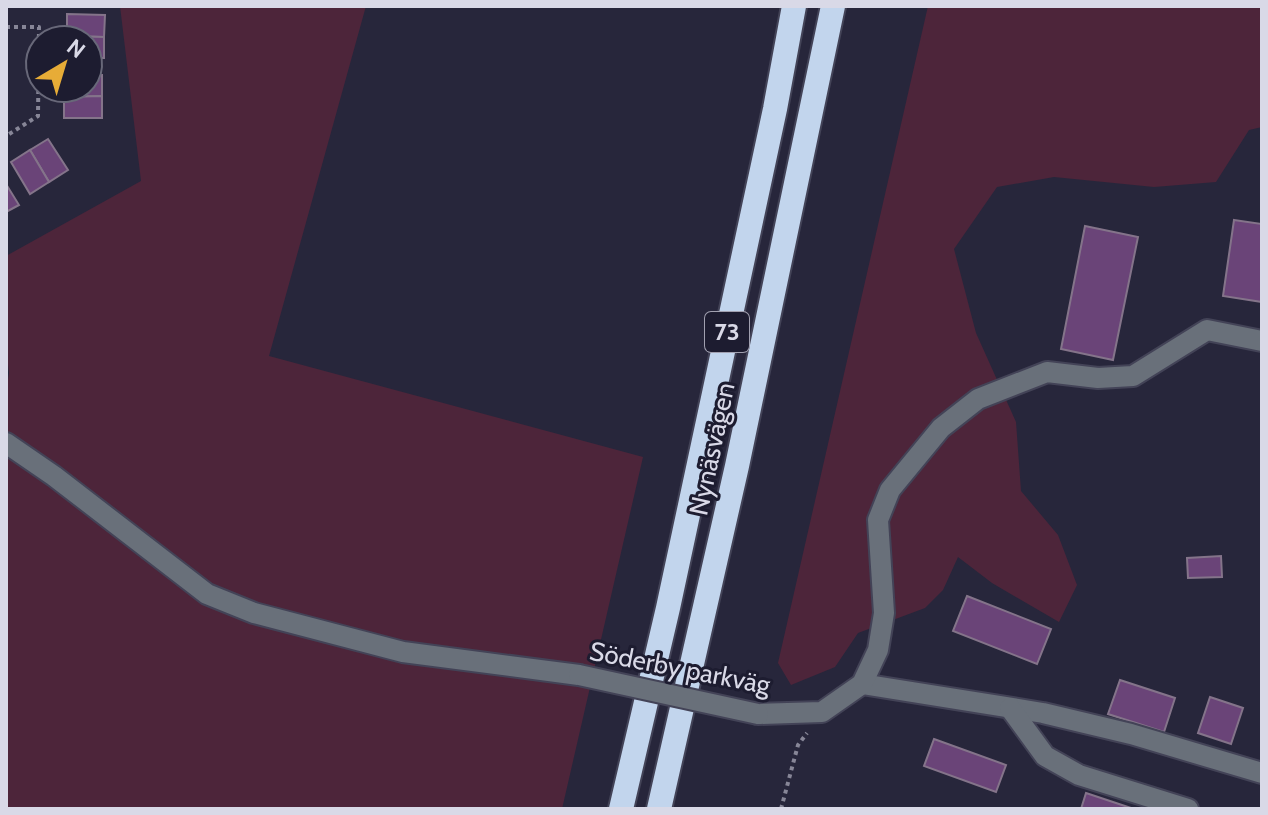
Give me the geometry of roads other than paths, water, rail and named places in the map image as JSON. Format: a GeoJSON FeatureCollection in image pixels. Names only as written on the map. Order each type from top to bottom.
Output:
{"type":"FeatureCollection","features":[{"type":"Feature","properties":{"kind":"highway","name":"Nynäsvägen"},"geometry":{"type":"LineString","coordinates":[[621,809],[668,608],[775,109],[794,6]]}},
{"type":"Feature","properties":{"kind":"highway","name":"Nynäsvägen"},"geometry":{"type":"LineString","coordinates":[[659,809],[741,451],[833,6]]}},
{"type":"Feature","properties":{"kind":"street"},"geometry":{"type":"LineString","coordinates":[[1262,341],[1207,330],[1133,376],[1098,378],[1047,372],[978,399],[941,428],[890,490],[878,520],[884,613],[878,650],[862,684],[1010,708],[1131,734],[1262,773]]}},
{"type":"Feature","properties":{"kind":"street","name":"Söderby parkväg"},"geometry":{"type":"LineString","coordinates":[[6,443],[54,476],[207,594],[242,608],[403,652],[579,675],[758,714],[822,712],[862,684]]}},
{"type":"Feature","properties":{"kind":"street"},"geometry":{"type":"LineString","coordinates":[[1010,708],[1045,756],[1079,775],[1188,809]]}}]}
